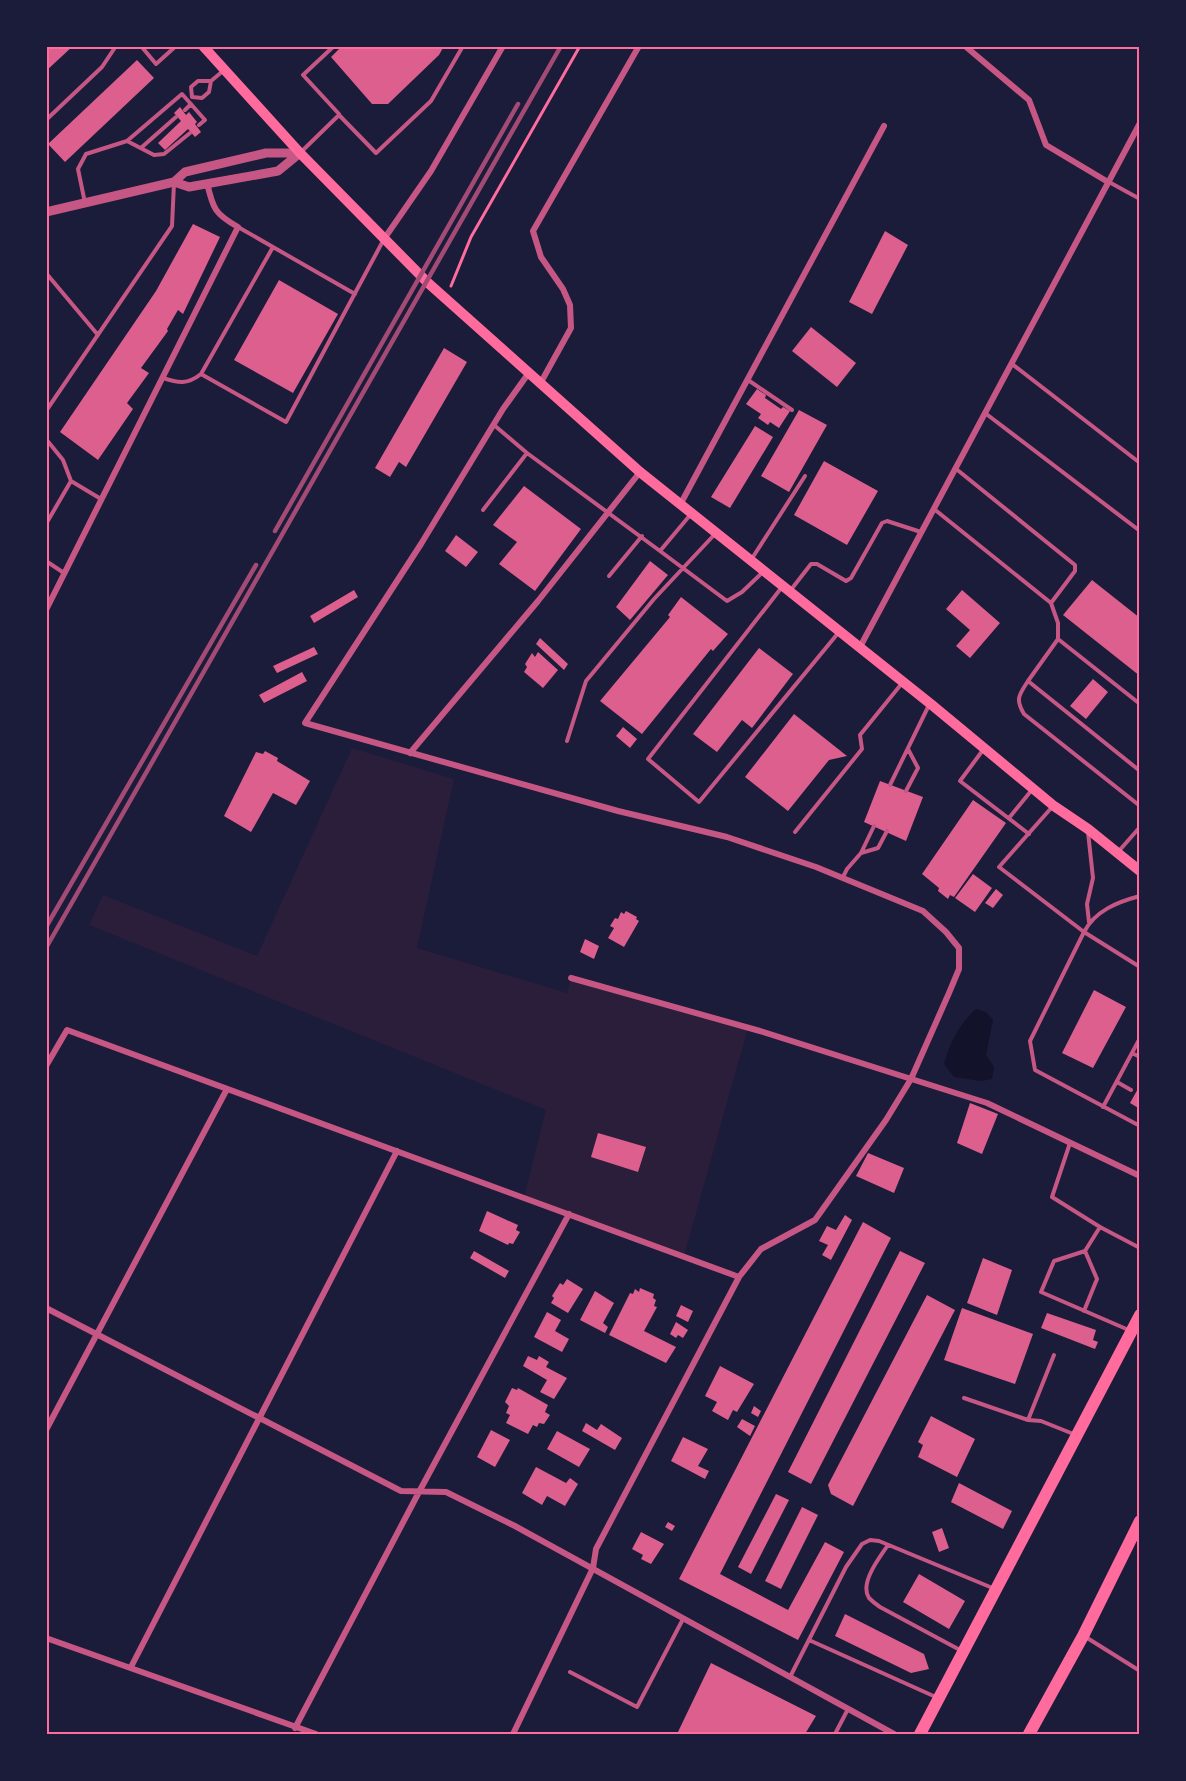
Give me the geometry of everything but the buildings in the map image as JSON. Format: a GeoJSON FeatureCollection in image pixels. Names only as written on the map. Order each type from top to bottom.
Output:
{"type":"FeatureCollection","features":[{"type":"Feature","properties":{"kind":"main road"},"geometry":{"type":"LineString","coordinates":[[203,46],[300,153],[384,239],[528,374],[691,514],[903,681],[1053,806],[1088,829],[1140,871]]}},
{"type":"Feature","properties":{"kind":"main road"},"geometry":{"type":"LineString","coordinates":[[920,1734],[1140,1315]]}},
{"type":"Feature","properties":{"kind":"main road"},"geometry":{"type":"LineString","coordinates":[[1029,1734],[1083,1636],[1140,1521]]}},
{"type":"Feature","properties":{"kind":"street"},"geometry":{"type":"LineString","coordinates":[[384,239],[431,171],[503,46]]}},
{"type":"Feature","properties":{"kind":"street"},"geometry":{"type":"LineString","coordinates":[[540,384],[571,328],[570,305],[563,289],[541,257],[533,231],[639,46]]}},
{"type":"Feature","properties":{"kind":"street"},"geometry":{"type":"LineString","coordinates":[[965,46],[1029,100],[1046,145],[1108,182]]}},
{"type":"Feature","properties":{"kind":"street"},"geometry":{"type":"LineString","coordinates":[[860,647],[1140,123]]}},
{"type":"Feature","properties":{"kind":"street"},"geometry":{"type":"LineString","coordinates":[[680,505],[884,126]]}},
{"type":"Feature","properties":{"kind":"street"},"geometry":{"type":"LineString","coordinates":[[46,212],[174,182],[185,172],[266,153],[300,153]]}},
{"type":"Feature","properties":{"kind":"street"},"geometry":{"type":"LineString","coordinates":[[174,182],[189,187],[278,171],[300,153]]}},
{"type":"Feature","properties":{"kind":"street"},"geometry":{"type":"LineString","coordinates":[[46,610],[238,227],[222,219],[215,212],[207,183]]}},
{"type":"Feature","properties":{"kind":"street"},"geometry":{"type":"LineString","coordinates":[[513,1734],[593,1568],[596,1549],[739,1276],[761,1249],[815,1220],[886,1120],[911,1079],[959,969],[959,948],[946,932],[923,911],[843,877],[727,837],[618,811],[305,723],[421,544],[493,425],[528,374]]}},
{"type":"Feature","properties":{"kind":"street"},"geometry":{"type":"LineString","coordinates":[[410,753],[538,601],[640,472]]}},
{"type":"Feature","properties":{"kind":"street"},"geometry":{"type":"LineString","coordinates":[[572,978],[760,1031],[987,1103],[1140,1176]]}},
{"type":"Feature","properties":{"kind":"street"},"geometry":{"type":"LineString","coordinates":[[46,1066],[67,1030],[739,1276]]}},
{"type":"Feature","properties":{"kind":"street"},"geometry":{"type":"LineString","coordinates":[[46,1430],[227,1089]]}},
{"type":"Feature","properties":{"kind":"street"},"geometry":{"type":"LineString","coordinates":[[131,1667],[397,1151]]}},
{"type":"Feature","properties":{"kind":"street"},"geometry":{"type":"LineString","coordinates":[[295,1728],[569,1214]]}},
{"type":"Feature","properties":{"kind":"street"},"geometry":{"type":"LineString","coordinates":[[46,1308],[401,1491],[447,1492],[515,1526],[894,1734]]}},
{"type":"Feature","properties":{"kind":"street"},"geometry":{"type":"LineString","coordinates":[[46,1638],[316,1734]]}},
{"type":"Feature","properties":{"kind":"lane"},"geometry":{"type":"LineString","coordinates":[[46,120],[102,67],[116,46]]}},
{"type":"Feature","properties":{"kind":"lane"},"geometry":{"type":"LineString","coordinates":[[141,46],[156,64],[176,46]]}},
{"type":"Feature","properties":{"kind":"lane"},"geometry":{"type":"LineString","coordinates":[[334,46],[303,75],[376,153],[431,101],[463,46]]}},
{"type":"Feature","properties":{"kind":"lane"},"geometry":{"type":"LineString","coordinates":[[192,97],[202,98],[209,92],[211,81],[224,70]]}},
{"type":"Feature","properties":{"kind":"lane"},"geometry":{"type":"LineString","coordinates":[[184,110],[192,97],[191,87],[198,81],[211,81]]}},
{"type":"Feature","properties":{"kind":"lane"},"geometry":{"type":"LineString","coordinates":[[85,203],[78,169],[86,154],[127,141],[182,94],[205,120],[199,125]]}},
{"type":"Feature","properties":{"kind":"lane"},"geometry":{"type":"LineString","coordinates":[[300,153],[339,115]]}},
{"type":"Feature","properties":{"kind":"lane"},"geometry":{"type":"LineString","coordinates":[[142,147],[176,117]]}},
{"type":"Feature","properties":{"kind":"lane"},"geometry":{"type":"LineString","coordinates":[[127,141],[154,154],[164,154],[190,133]]}},
{"type":"Feature","properties":{"kind":"lane"},"geometry":{"type":"LineString","coordinates":[[46,411],[172,226],[174,182]]}},
{"type":"Feature","properties":{"kind":"lane"},"geometry":{"type":"LineString","coordinates":[[1108,182],[1140,199]]}},
{"type":"Feature","properties":{"kind":"lane"},"geometry":{"type":"LineString","coordinates":[[238,227],[356,294]]}},
{"type":"Feature","properties":{"kind":"lane"},"geometry":{"type":"LineString","coordinates":[[201,374],[286,422],[384,239]]}},
{"type":"Feature","properties":{"kind":"lane"},"geometry":{"type":"LineString","coordinates":[[163,378],[181,383],[192,381],[201,374],[273,247]]}},
{"type":"Feature","properties":{"kind":"lane"},"geometry":{"type":"LineString","coordinates":[[46,273],[98,335]]}},
{"type":"Feature","properties":{"kind":"lane"},"geometry":{"type":"LineString","coordinates":[[1012,363],[1140,463]]}},
{"type":"Feature","properties":{"kind":"lane"},"geometry":{"type":"LineString","coordinates":[[747,380],[792,410]]}},
{"type":"Feature","properties":{"kind":"lane"},"geometry":{"type":"LineString","coordinates":[[985,413],[1140,531]]}},
{"type":"Feature","properties":{"kind":"lane"},"geometry":{"type":"LineString","coordinates":[[493,425],[527,453],[727,601],[742,592],[764,571]]}},
{"type":"Feature","properties":{"kind":"lane"},"geometry":{"type":"LineString","coordinates":[[46,439],[63,460],[71,481],[102,499]]}},
{"type":"Feature","properties":{"kind":"lane"},"geometry":{"type":"LineString","coordinates":[[483,510],[527,453]]}},
{"type":"Feature","properties":{"kind":"lane"},"geometry":{"type":"LineString","coordinates":[[954,468],[1075,565],[1075,571],[1051,603]]}},
{"type":"Feature","properties":{"kind":"lane"},"geometry":{"type":"LineString","coordinates":[[751,560],[805,476]]}},
{"type":"Feature","properties":{"kind":"lane"},"geometry":{"type":"LineString","coordinates":[[46,524],[71,481]]}},
{"type":"Feature","properties":{"kind":"lane"},"geometry":{"type":"LineString","coordinates":[[934,510],[1051,603],[1058,623],[1058,639],[1019,694],[1019,705],[1024,714],[1140,806]]}},
{"type":"Feature","properties":{"kind":"lane"},"geometry":{"type":"LineString","coordinates":[[660,551],[691,514]]}},
{"type":"Feature","properties":{"kind":"lane"},"geometry":{"type":"LineString","coordinates":[[840,631],[699,802],[648,759],[786,589],[811,564],[817,564],[846,581],[851,578],[882,523],[887,521],[921,532]]}},
{"type":"Feature","properties":{"kind":"lane"},"geometry":{"type":"LineString","coordinates":[[567,741],[586,681],[716,533]]}},
{"type":"Feature","properties":{"kind":"lane"},"geometry":{"type":"LineString","coordinates":[[609,576],[642,536]]}},
{"type":"Feature","properties":{"kind":"lane"},"geometry":{"type":"LineString","coordinates":[[46,561],[65,574]]}},
{"type":"Feature","properties":{"kind":"lane"},"geometry":{"type":"LineString","coordinates":[[1058,639],[1140,704]]}},
{"type":"Feature","properties":{"kind":"lane"},"geometry":{"type":"LineString","coordinates":[[795,832],[862,748],[861,735],[903,681]]}},
{"type":"Feature","properties":{"kind":"lane"},"geometry":{"type":"LineString","coordinates":[[1028,681],[1140,771]]}},
{"type":"Feature","properties":{"kind":"lane"},"geometry":{"type":"LineString","coordinates":[[890,786],[930,703]]}},
{"type":"Feature","properties":{"kind":"lane"},"geometry":{"type":"LineString","coordinates":[[984,747],[960,781],[1029,834]]}},
{"type":"Feature","properties":{"kind":"lane"},"geometry":{"type":"LineString","coordinates":[[906,791],[918,768],[908,748]]}},
{"type":"Feature","properties":{"kind":"lane"},"geometry":{"type":"LineString","coordinates":[[1009,818],[1033,788]]}},
{"type":"Feature","properties":{"kind":"lane"},"geometry":{"type":"LineString","coordinates":[[1053,806],[999,867],[1084,932],[1140,967]]}},
{"type":"Feature","properties":{"kind":"lane"},"geometry":{"type":"LineString","coordinates":[[843,877],[861,853],[874,826]]}},
{"type":"Feature","properties":{"kind":"lane"},"geometry":{"type":"LineString","coordinates":[[1117,853],[1140,827]]}},
{"type":"Feature","properties":{"kind":"lane"},"geometry":{"type":"LineString","coordinates":[[1088,829],[1093,878],[1087,904],[1089,923]]}},
{"type":"Feature","properties":{"kind":"lane"},"geometry":{"type":"LineString","coordinates":[[861,853],[878,848],[887,831]]}},
{"type":"Feature","properties":{"kind":"lane"},"geometry":{"type":"LineString","coordinates":[[1140,896],[1117,902],[1089,923],[1030,1041],[1035,1070],[1140,1126]]}},
{"type":"Feature","properties":{"kind":"lane"},"geometry":{"type":"LineString","coordinates":[[1103,1107],[1140,1038]]}},
{"type":"Feature","properties":{"kind":"lane"},"geometry":{"type":"LineString","coordinates":[[1132,1053],[1140,1057]]}},
{"type":"Feature","properties":{"kind":"lane"},"geometry":{"type":"LineString","coordinates":[[1116,1082],[1131,1090]]}},
{"type":"Feature","properties":{"kind":"lane"},"geometry":{"type":"LineString","coordinates":[[1070,1143],[1052,1197],[1100,1227],[1140,1248]]}},
{"type":"Feature","properties":{"kind":"lane"},"geometry":{"type":"LineString","coordinates":[[1100,1227],[1085,1251],[1054,1261],[1041,1292],[1131,1331]]}},
{"type":"Feature","properties":{"kind":"lane"},"geometry":{"type":"LineString","coordinates":[[1084,1311],[1097,1279],[1085,1251]]}},
{"type":"Feature","properties":{"kind":"lane"},"geometry":{"type":"LineString","coordinates":[[1028,1420],[1054,1354]]}},
{"type":"Feature","properties":{"kind":"lane"},"geometry":{"type":"LineString","coordinates":[[964,1398],[1028,1420],[1041,1421],[1077,1435]]}},
{"type":"Feature","properties":{"kind":"lane"},"geometry":{"type":"LineString","coordinates":[[790,1677],[846,1567],[862,1544],[870,1540],[888,1545],[995,1589]]}},
{"type":"Feature","properties":{"kind":"lane"},"geometry":{"type":"LineString","coordinates":[[888,1545],[870,1572],[866,1589],[869,1598],[880,1607],[963,1652]]}},
{"type":"Feature","properties":{"kind":"lane"},"geometry":{"type":"LineString","coordinates":[[570,1672],[637,1707],[683,1619]]}},
{"type":"Feature","properties":{"kind":"lane"},"geometry":{"type":"LineString","coordinates":[[1083,1636],[1140,1671]]}},
{"type":"Feature","properties":{"kind":"lane"},"geometry":{"type":"LineString","coordinates":[[809,1640],[939,1698]]}},
{"type":"Feature","properties":{"kind":"lane"},"geometry":{"type":"LineString","coordinates":[[835,1734],[848,1709]]}},
{"type":"Feature","properties":{"kind":"path"},"geometry":{"type":"LineString","coordinates":[[446,299],[471,237],[580,46]]}},
{"type":"Feature","properties":{"kind":"shaded area"},"geometry":{"type":"Polygon","coordinates":[[[352,748],[454,779],[417,948],[567,993],[571,978],[748,1028],[684,1256],[524,1198],[546,1110],[89,925],[103,895],[257,956],[352,748]]]}},
{"type":"Feature","properties":{"kind":"shaded area"},"geometry":{"type":"Polygon","coordinates":[[[976,1009],[986,1012],[993,1020],[986,1055],[994,1067],[992,1079],[981,1081],[954,1077],[944,1064],[956,1034],[976,1009]]]}},
{"type":"Feature","properties":{"kind":"railway"},"geometry":{"type":"LineString","coordinates":[[46,948],[561,46]]}},
{"type":"Feature","properties":{"kind":"railway"},"geometry":{"type":"LineString","coordinates":[[275,531],[518,104]]}},
{"type":"Feature","properties":{"kind":"railway"},"geometry":{"type":"LineString","coordinates":[[46,927],[256,565]]}}]}
